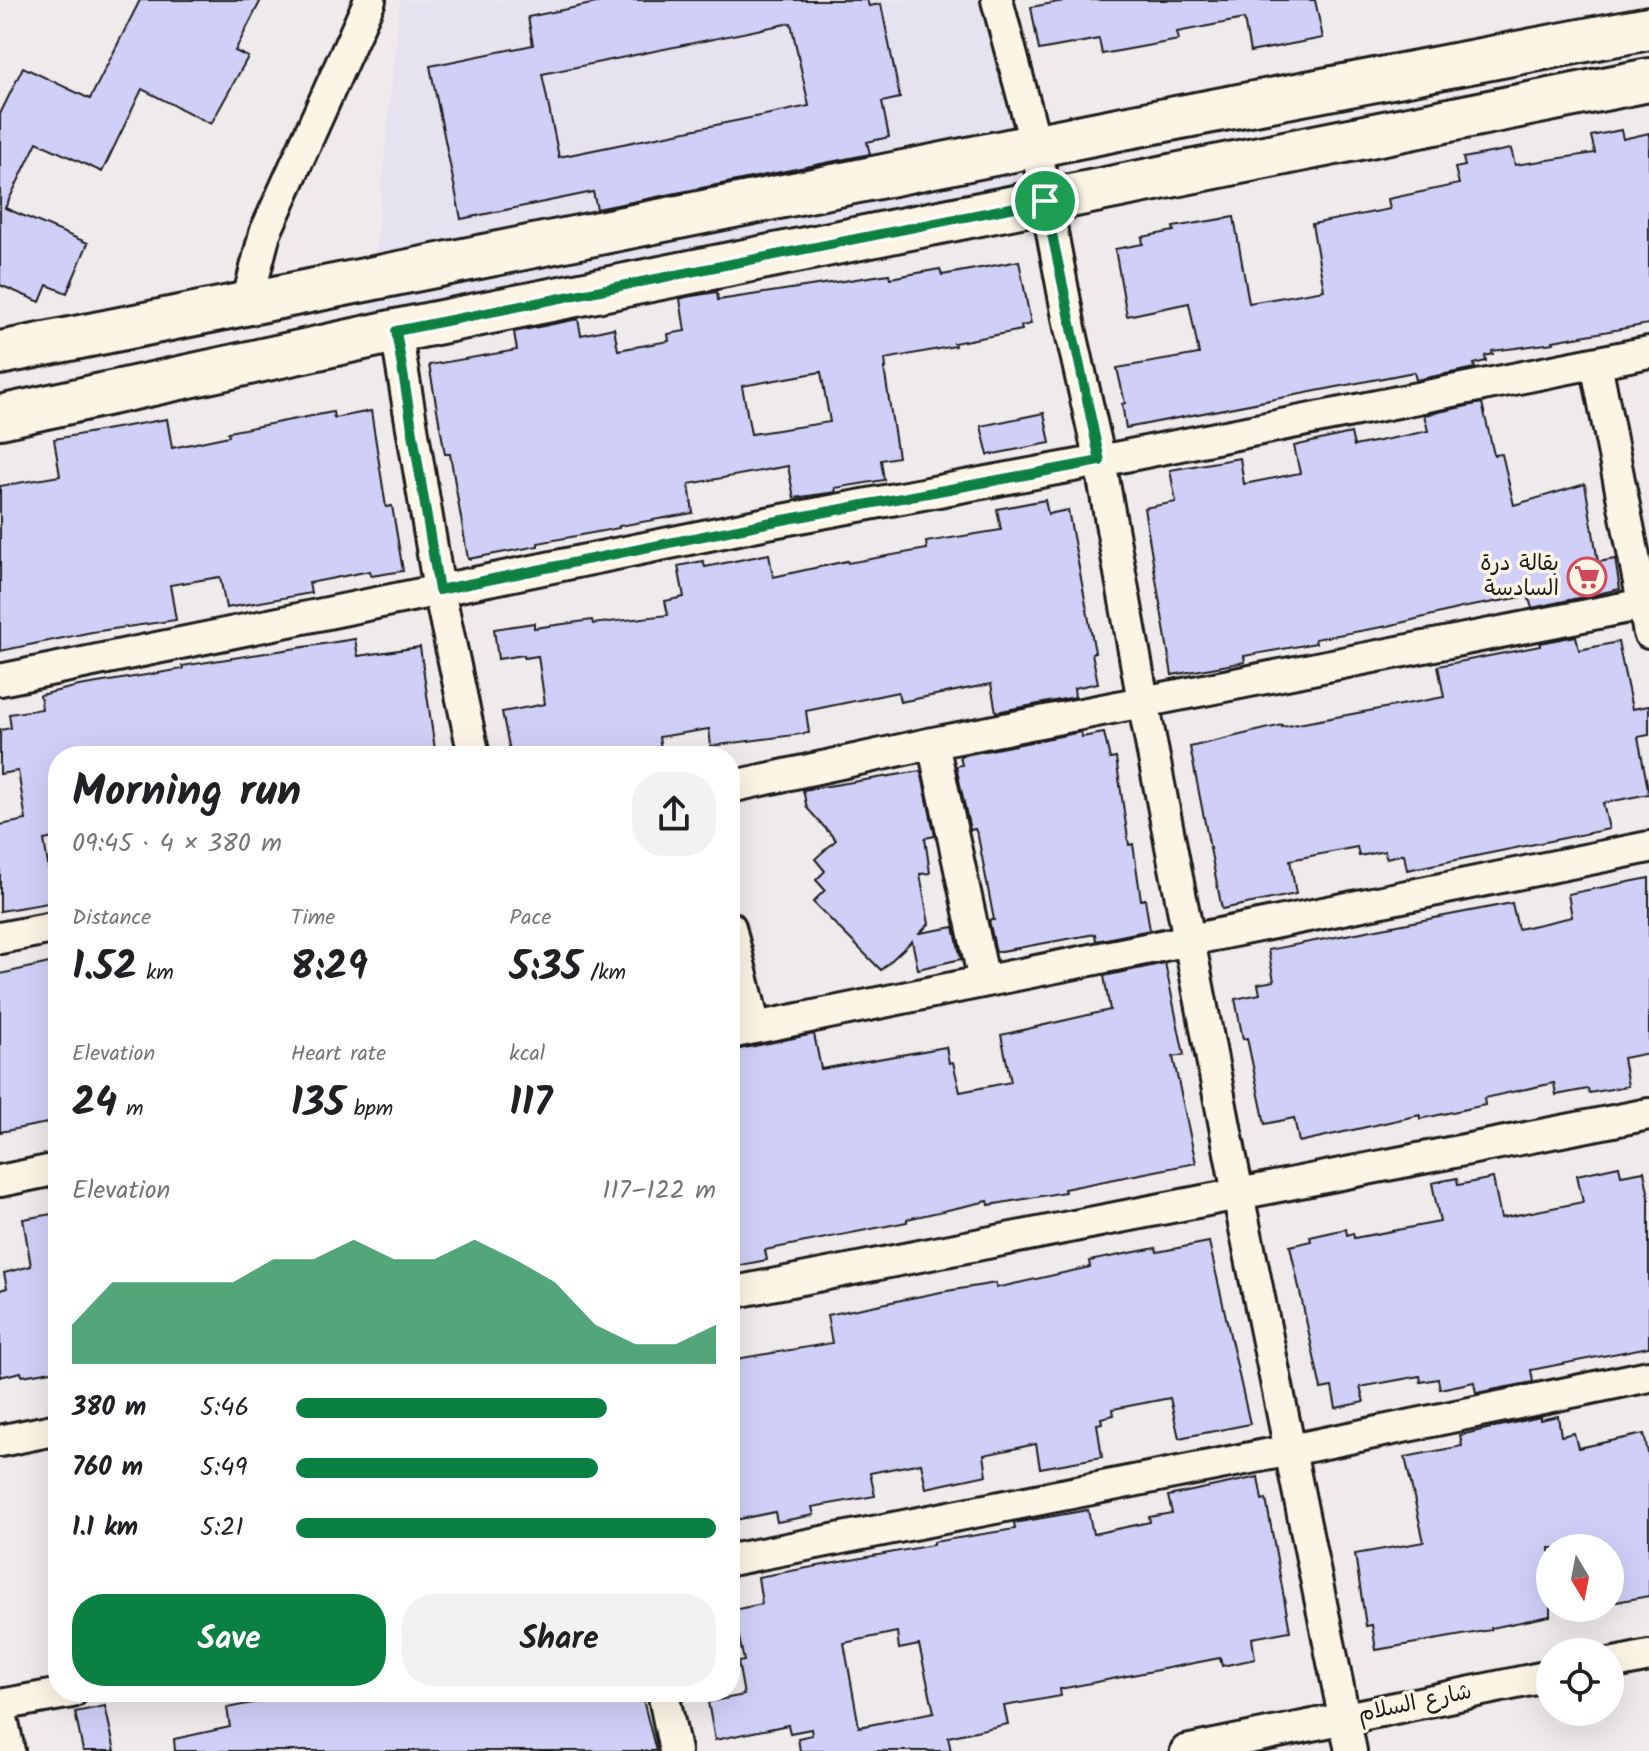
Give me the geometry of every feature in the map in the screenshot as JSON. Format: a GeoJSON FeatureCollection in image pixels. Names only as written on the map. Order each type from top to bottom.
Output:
{"type":"FeatureCollection","features":[{"type":"Feature","properties":{"kind":"street"},"geometry":{"type":"LineString","coordinates":[[247,303],[265,233],[370,0]]}},
{"type":"Feature","properties":{"kind":"street"},"geometry":{"type":"LineString","coordinates":[[997,0],[1036,146],[1100,461],[1238,1194],[1351,1751]]}},
{"type":"Feature","properties":{"kind":"street"},"geometry":{"type":"LineString","coordinates":[[0,353],[1036,146],[1649,28]]}},
{"type":"Feature","properties":{"kind":"street"},"geometry":{"type":"LineString","coordinates":[[0,417],[396,331],[1649,80]]}},
{"type":"Feature","properties":{"kind":"street"},"geometry":{"type":"LineString","coordinates":[[396,331],[439,590],[472,746]]}},
{"type":"Feature","properties":{"kind":"street"},"geometry":{"type":"LineString","coordinates":[[0,680],[751,526],[1100,461],[1649,352]]}},
{"type":"Feature","properties":{"kind":"street"},"geometry":{"type":"LineString","coordinates":[[740,785],[1143,701],[1647,613],[1596,363]]}},
{"type":"Feature","properties":{"kind":"street"},"geometry":{"type":"LineString","coordinates":[[933,743],[984,981]]}},
{"type":"Feature","properties":{"kind":"street"},"geometry":{"type":"LineString","coordinates":[[740,1006],[743,1030],[1649,847]]}},
{"type":"Feature","properties":{"kind":"street"},"geometry":{"type":"LineString","coordinates":[[0,938],[48,929]]}},
{"type":"Feature","properties":{"kind":"street"},"geometry":{"type":"LineString","coordinates":[[740,1291],[1649,1114]]}},
{"type":"Feature","properties":{"kind":"street"},"geometry":{"type":"LineString","coordinates":[[0,1181],[48,1171]]}},
{"type":"Feature","properties":{"kind":"street"},"geometry":{"type":"LineString","coordinates":[[740,1558],[1649,1376]]}},
{"type":"Feature","properties":{"kind":"street"},"geometry":{"type":"LineString","coordinates":[[0,1441],[48,1431]]}},
{"type":"Feature","properties":{"kind":"street"},"geometry":{"type":"LineString","coordinates":[[1624,1661],[1649,1656]]}},
{"type":"Feature","properties":{"kind":"street","name":"شارع السلام"},"geometry":{"type":"LineString","coordinates":[[1186,1751],[1536,1679]]}},
{"type":"Feature","properties":{"kind":"street"},"geometry":{"type":"LineString","coordinates":[[9,1751],[0,1706],[48,1697]]}},
{"type":"Feature","properties":{"kind":"street"},"geometry":{"type":"LineString","coordinates":[[665,1702],[675,1751]]}},
{"type":"Feature","properties":{"kind":"shaded area"},"geometry":{"type":"Polygon","coordinates":[[[400,0],[984,0],[1023,187],[368,328],[400,0]]]}},
{"type":"Feature","properties":{"kind":"building"},"geometry":{"type":"Polygon","coordinates":[[[140,0],[261,0],[235,51],[248,57],[211,124],[142,89],[102,172],[37,142],[5,208],[88,243],[67,293],[47,285],[40,302],[0,285],[0,114],[23,67],[90,99],[140,0]]]}},
{"type":"Feature","properties":{"kind":"building"},"geometry":{"type":"Polygon","coordinates":[[[611,0],[867,0],[869,6],[881,4],[900,98],[882,102],[889,137],[867,142],[870,154],[597,209],[593,192],[461,219],[430,66],[533,45],[528,17],[611,0]],[[791,23],[542,74],[559,157],[809,106],[791,23]]]}},
{"type":"Feature","properties":{"kind":"building"},"geometry":{"type":"Polygon","coordinates":[[[1069,0],[1315,0],[1323,38],[1250,52],[1244,19],[1177,32],[1179,40],[1102,54],[1099,39],[1039,50],[1031,7],[1069,0]]]}},
{"type":"Feature","properties":{"kind":"building"},"geometry":{"type":"Polygon","coordinates":[[[1621,130],[1623,139],[1649,133],[1649,324],[1554,343],[1492,351],[1493,354],[1485,356],[1486,361],[1474,364],[1475,368],[1416,380],[1414,372],[1126,428],[1122,404],[1125,403],[1117,368],[1199,354],[1189,303],[1127,316],[1115,249],[1143,244],[1142,237],[1174,231],[1173,227],[1234,217],[1249,303],[1324,290],[1312,224],[1390,209],[1388,199],[1459,184],[1455,168],[1465,166],[1463,158],[1511,149],[1515,165],[1595,153],[1591,136],[1621,130]]]}},
{"type":"Feature","properties":{"kind":"building"},"geometry":{"type":"Polygon","coordinates":[[[1019,261],[1031,324],[1021,326],[1022,330],[885,359],[898,457],[881,460],[884,480],[794,498],[788,466],[689,484],[693,513],[468,559],[450,454],[445,454],[429,365],[517,350],[514,332],[578,319],[581,335],[614,328],[618,350],[669,341],[668,334],[685,331],[680,299],[686,297],[717,292],[718,300],[940,269],[942,275],[1019,261]],[[821,372],[742,386],[751,434],[830,422],[821,372]]]}},
{"type":"Feature","properties":{"kind":"building"},"geometry":{"type":"Polygon","coordinates":[[[1482,403],[1494,455],[1502,454],[1514,505],[1585,484],[1598,562],[1615,559],[1620,589],[1532,608],[1528,596],[1461,608],[1388,626],[1315,639],[1316,643],[1244,656],[1245,662],[1172,675],[1144,508],[1176,502],[1170,470],[1240,458],[1244,484],[1300,473],[1294,446],[1351,433],[1354,446],[1428,431],[1424,415],[1482,403]]]}},
{"type":"Feature","properties":{"kind":"building"},"geometry":{"type":"Polygon","coordinates":[[[371,411],[386,507],[392,506],[403,571],[371,576],[370,571],[309,583],[311,593],[226,608],[220,577],[170,585],[176,620],[92,632],[0,651],[0,486],[60,476],[54,439],[167,419],[172,448],[229,436],[228,432],[333,412],[334,418],[371,411]]]}},
{"type":"Feature","properties":{"kind":"building"},"geometry":{"type":"Polygon","coordinates":[[[1044,413],[1050,443],[988,455],[981,426],[1044,413]]]}},
{"type":"Feature","properties":{"kind":"building"},"geometry":{"type":"Polygon","coordinates":[[[1045,500],[1048,514],[1068,510],[1098,683],[1074,688],[1075,697],[996,712],[991,684],[900,702],[898,692],[806,711],[809,733],[711,746],[709,729],[659,737],[660,746],[509,746],[502,712],[545,704],[538,656],[498,659],[494,629],[534,623],[534,628],[592,620],[593,624],[668,615],[665,601],[684,597],[678,566],[703,561],[705,567],[769,554],[773,577],[847,561],[927,549],[926,542],[1001,530],[997,509],[1045,500]]]}},
{"type":"Feature","properties":{"kind":"building"},"geometry":{"type":"Polygon","coordinates":[[[1576,636],[1579,650],[1618,642],[1632,709],[1649,706],[1649,735],[1638,737],[1649,794],[1603,803],[1609,829],[1407,870],[1404,854],[1386,858],[1385,851],[1359,856],[1357,847],[1290,860],[1296,894],[1222,909],[1190,747],[1282,725],[1444,697],[1438,666],[1576,636]]]}},
{"type":"Feature","properties":{"kind":"building"},"geometry":{"type":"Polygon","coordinates":[[[355,639],[358,656],[420,647],[435,746],[48,746],[48,839],[44,840],[48,865],[48,903],[0,911],[0,825],[26,820],[18,771],[0,774],[0,730],[11,728],[9,714],[42,709],[40,695],[183,669],[182,666],[355,639]]]}},
{"type":"Feature","properties":{"kind":"building"},"geometry":{"type":"Polygon","coordinates":[[[1081,732],[1082,737],[1104,733],[1110,759],[1116,758],[1129,845],[1133,844],[1141,900],[1145,899],[1150,930],[1096,941],[1095,934],[996,952],[989,920],[994,920],[978,836],[975,829],[970,830],[956,766],[962,765],[960,756],[1081,732]]]}},
{"type":"Feature","properties":{"kind":"building"},"geometry":{"type":"Polygon","coordinates":[[[921,771],[935,836],[925,838],[930,873],[920,874],[929,924],[920,933],[954,927],[961,959],[918,969],[912,941],[881,970],[813,902],[825,890],[816,880],[825,871],[815,859],[836,840],[807,808],[803,790],[921,771]]]}},
{"type":"Feature","properties":{"kind":"building"},"geometry":{"type":"Polygon","coordinates":[[[1649,878],[1649,1053],[1623,1058],[1628,1086],[1556,1095],[1554,1083],[1484,1098],[1485,1105],[1420,1119],[1420,1115],[1299,1142],[1294,1118],[1265,1124],[1247,1038],[1243,1039],[1235,999],[1260,994],[1258,984],[1274,981],[1268,950],[1512,903],[1518,929],[1572,917],[1568,894],[1649,878]]]}},
{"type":"Feature","properties":{"kind":"building"},"geometry":{"type":"Polygon","coordinates":[[[48,963],[48,1123],[0,1132],[0,974],[48,963]]]}},
{"type":"Feature","properties":{"kind":"building"},"geometry":{"type":"Polygon","coordinates":[[[1165,963],[1184,1055],[1173,1057],[1196,1163],[1064,1189],[1065,1192],[989,1205],[988,1201],[907,1219],[907,1222],[765,1250],[767,1260],[740,1265],[740,1049],[814,1034],[821,1069],[946,1047],[960,1092],[1011,1082],[1001,1035],[1110,1010],[1104,976],[1165,963]]]}},
{"type":"Feature","properties":{"kind":"building"},"geometry":{"type":"Polygon","coordinates":[[[1619,1166],[1621,1175],[1644,1171],[1649,1197],[1649,1347],[1531,1370],[1533,1382],[1476,1393],[1474,1382],[1440,1389],[1438,1379],[1421,1382],[1420,1376],[1360,1387],[1364,1402],[1336,1408],[1332,1387],[1321,1389],[1290,1246],[1311,1241],[1310,1237],[1346,1229],[1347,1235],[1353,1233],[1354,1238],[1440,1222],[1432,1183],[1457,1178],[1458,1185],[1493,1178],[1501,1218],[1583,1202],[1577,1175],[1619,1166]]]}},
{"type":"Feature","properties":{"kind":"building"},"geometry":{"type":"Polygon","coordinates":[[[48,1215],[48,1372],[22,1376],[21,1372],[0,1377],[0,1290],[7,1288],[4,1273],[31,1266],[23,1219],[48,1215]]]}},
{"type":"Feature","properties":{"kind":"building"},"geometry":{"type":"Polygon","coordinates":[[[1209,1242],[1250,1424],[1179,1438],[1170,1398],[1113,1409],[1114,1415],[1101,1418],[1102,1423],[1097,1424],[1102,1457],[1040,1468],[1036,1444],[984,1455],[987,1475],[926,1488],[921,1463],[870,1473],[875,1496],[812,1507],[814,1515],[777,1522],[775,1512],[740,1519],[740,1358],[832,1343],[827,1315],[996,1283],[996,1288],[1090,1267],[1089,1261],[1156,1248],[1157,1252],[1209,1242]]]}},
{"type":"Feature","properties":{"kind":"building"},"geometry":{"type":"Polygon","coordinates":[[[1558,1416],[1561,1436],[1574,1433],[1578,1448],[1644,1434],[1649,1458],[1649,1596],[1624,1600],[1624,1534],[1536,1534],[1536,1619],[1376,1650],[1372,1625],[1366,1626],[1355,1554],[1424,1542],[1405,1457],[1462,1446],[1460,1435],[1540,1417],[1540,1420],[1558,1416]]]}},
{"type":"Feature","properties":{"kind":"building"},"geometry":{"type":"Polygon","coordinates":[[[1258,1477],[1262,1500],[1266,1499],[1290,1631],[1252,1638],[1255,1659],[1222,1666],[1220,1658],[1060,1689],[1061,1696],[1004,1706],[1008,1724],[948,1737],[951,1751],[800,1751],[798,1738],[812,1735],[811,1729],[790,1733],[788,1725],[715,1740],[708,1702],[740,1702],[740,1696],[744,1695],[740,1673],[740,1662],[744,1661],[740,1642],[740,1609],[762,1604],[758,1577],[1015,1529],[1014,1523],[1088,1510],[1093,1534],[1150,1522],[1149,1517],[1172,1513],[1168,1496],[1258,1477]],[[897,1632],[844,1643],[859,1727],[934,1712],[919,1645],[899,1649],[897,1632]]]}},
{"type":"Feature","properties":{"kind":"building"},"geometry":{"type":"Polygon","coordinates":[[[257,1702],[644,1702],[656,1751],[175,1751],[174,1739],[230,1727],[227,1708],[257,1702]]]}},
{"type":"Feature","properties":{"kind":"building"},"geometry":{"type":"Polygon","coordinates":[[[105,1706],[115,1751],[83,1751],[75,1712],[105,1706]]]}},
{"type":"Feature","properties":{"kind":"place","name":"بقالة درة السادسة"},"geometry":{"type":"Point","coordinates":[1587,577]}},
{"type":"Feature","properties":{"kind":"route"},"geometry":{"type":"LineString","coordinates":[[1045,201],[1100,461],[767,523],[439,590],[396,331],[1045,201]]}}]}
